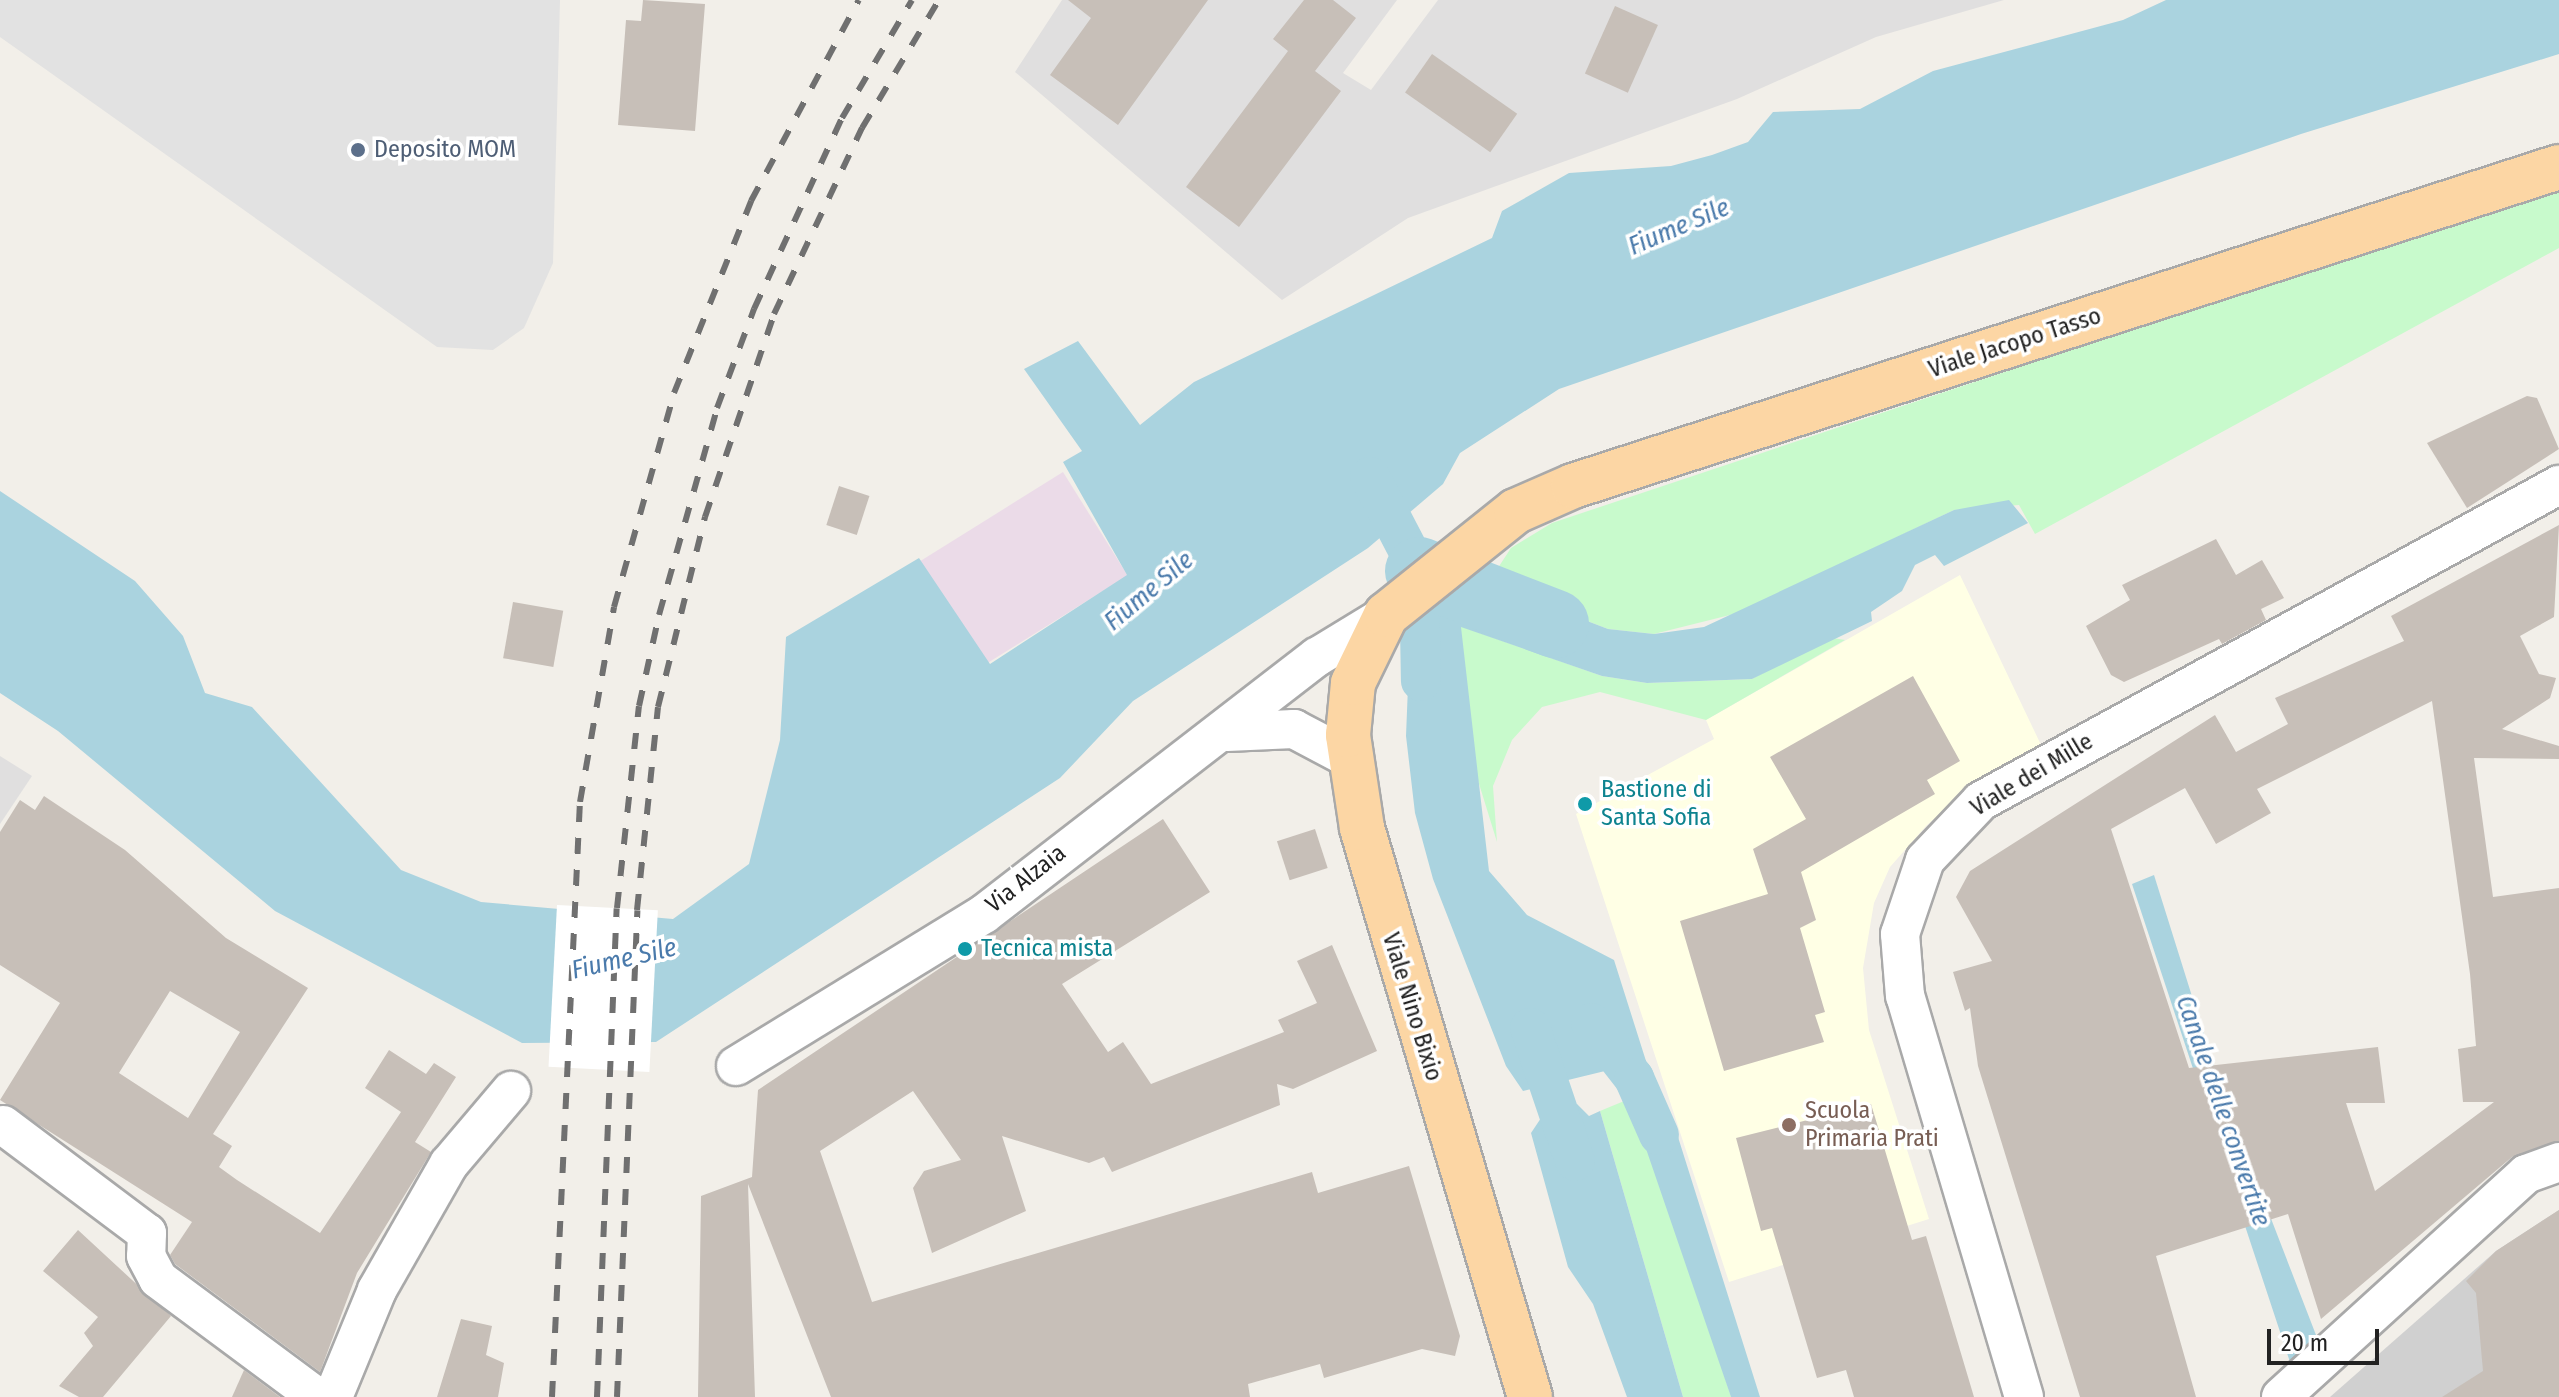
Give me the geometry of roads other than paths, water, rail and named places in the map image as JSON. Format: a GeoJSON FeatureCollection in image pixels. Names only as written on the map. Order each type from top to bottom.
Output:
{"type":"FeatureCollection","features":[{"type":"Feature","properties":{"kind":"main road","name":"Viale Jacopo Tasso"},"geometry":{"type":"LineString","coordinates":[[1386,615],[1479,537],[1573,486],[2559,167]]}},
{"type":"Feature","properties":{"kind":"main road","name":"Viale Nino Bixio"},"geometry":{"type":"LineString","coordinates":[[1386,615],[1353,683],[1351,759],[1387,922],[1530,1397]]}},
{"type":"Feature","properties":{"kind":"street","name":"Viale dei Mille"},"geometry":{"type":"LineString","coordinates":[[2024,1397],[1905,996],[1900,934],[1925,860],[1981,801],[2559,485]]}},
{"type":"Feature","properties":{"kind":"street","name":"Via Alzaia"},"geometry":{"type":"LineString","coordinates":[[736,1066],[984,914],[1129,798],[1227,732],[1317,657],[1386,615]]}},
{"type":"Feature","properties":{"kind":"street"},"geometry":{"type":"LineString","coordinates":[[1227,732],[1294,729],[1351,759]]}},
{"type":"Feature","properties":{"kind":"street"},"geometry":{"type":"LineString","coordinates":[[333,1397],[377,1290],[449,1164],[511,1091]]}},
{"type":"Feature","properties":{"kind":"street"},"geometry":{"type":"LineString","coordinates":[[3,1125],[147,1233],[146,1256],[158,1279],[317,1397]]}},
{"type":"Feature","properties":{"kind":"street"},"geometry":{"type":"LineString","coordinates":[[2281,1397],[2526,1174],[2559,1162]]}},
{"type":"Feature","properties":{"kind":"water","name":"Fiume Sile"},"geometry":{"type":"Polygon","coordinates":[[[2166,0],[2559,0],[2559,54],[2301,134],[1559,389],[1460,453],[1443,484],[1368,548],[1133,701],[1060,778],[656,1042],[522,1043],[275,911],[58,731],[0,693],[0,491],[135,581],[183,636],[205,693],[252,707],[401,870],[481,902],[673,919],[749,864],[780,740],[786,637],[919,558],[990,664],[1127,575],[1063,462],[1082,451],[1024,369],[1078,341],[1140,425],[1194,382],[1492,238],[1502,211],[1569,173],[1671,166],[1712,155],[1748,142],[1773,112],[1860,109],[1933,71],[2123,20],[2166,0]]]}},
{"type":"Feature","properties":{"kind":"water"},"geometry":{"type":"Polygon","coordinates":[[[2009,500],[2028,523],[1944,566],[1935,555],[1915,565],[1902,591],[1871,612],[1872,621],[1752,679],[1647,683],[1602,676],[1461,627],[1489,871],[1527,915],[1614,960],[1646,1061],[1523,1091],[1506,1066],[1433,879],[1415,813],[1406,736],[1410,636],[1473,586],[1488,583],[1608,629],[1654,634],[1704,627],[1954,510],[2009,500]]]}},
{"type":"Feature","properties":{"kind":"water","name":"Canale delle convertite"},"geometry":{"type":"Polygon","coordinates":[[[2154,875],[2222,1092],[2316,1335],[2290,1362],[2132,884],[2154,875]]]}},
{"type":"Feature","properties":{"kind":"water"},"geometry":{"type":"Polygon","coordinates":[[[1647,1084],[1655,1108],[1672,1118],[1760,1397],[1731,1397],[1629,1099],[1627,1087],[1647,1084]]]}},
{"type":"Feature","properties":{"kind":"water"},"geometry":{"type":"Polygon","coordinates":[[[1577,1104],[1589,1116],[1600,1111],[1683,1397],[1627,1397],[1593,1304],[1568,1267],[1531,1133],[1543,1115],[1577,1104]]]}},
{"type":"Feature","properties":{"kind":"waterway"},"geometry":{"type":"LineString","coordinates":[[1370,477],[1419,571],[1421,681]]}},
{"type":"Feature","properties":{"kind":"waterway"},"geometry":{"type":"LineString","coordinates":[[1419,571],[1555,624]]}},
{"type":"Feature","properties":{"kind":"waterway"},"geometry":{"type":"LineString","coordinates":[[1591,1023],[1634,1078],[1659,1135]]}},
{"type":"Feature","properties":{"kind":"waterway"},"geometry":{"type":"LineString","coordinates":[[1530,1028],[1575,1161]]}},
{"type":"Feature","properties":{"kind":"railway"},"geometry":{"type":"LineString","coordinates":[[552,1397],[580,802],[614,607],[674,393],[751,201],[859,0]]}},
{"type":"Feature","properties":{"kind":"railway"},"geometry":{"type":"LineString","coordinates":[[597,1397],[617,908],[639,706],[659,615],[717,408],[754,309],[842,118],[912,0]]}},
{"type":"Feature","properties":{"kind":"railway"},"geometry":{"type":"LineString","coordinates":[[617,1397],[637,910],[658,707],[705,517],[774,314],[862,128],[939,0]]}},
{"type":"Feature","properties":{"kind":"place","name":"Deposito MOM"},"geometry":{"type":"Point","coordinates":[358,150]}},
{"type":"Feature","properties":{"kind":"place","name":"Bastione di Santa Sofia"},"geometry":{"type":"Point","coordinates":[1585,804]}},
{"type":"Feature","properties":{"kind":"place","name":"Tecnica mista"},"geometry":{"type":"Point","coordinates":[965,949]}},
{"type":"Feature","properties":{"kind":"place","name":"Scuola Primaria Prati"},"geometry":{"type":"Point","coordinates":[1789,1125]}}]}
